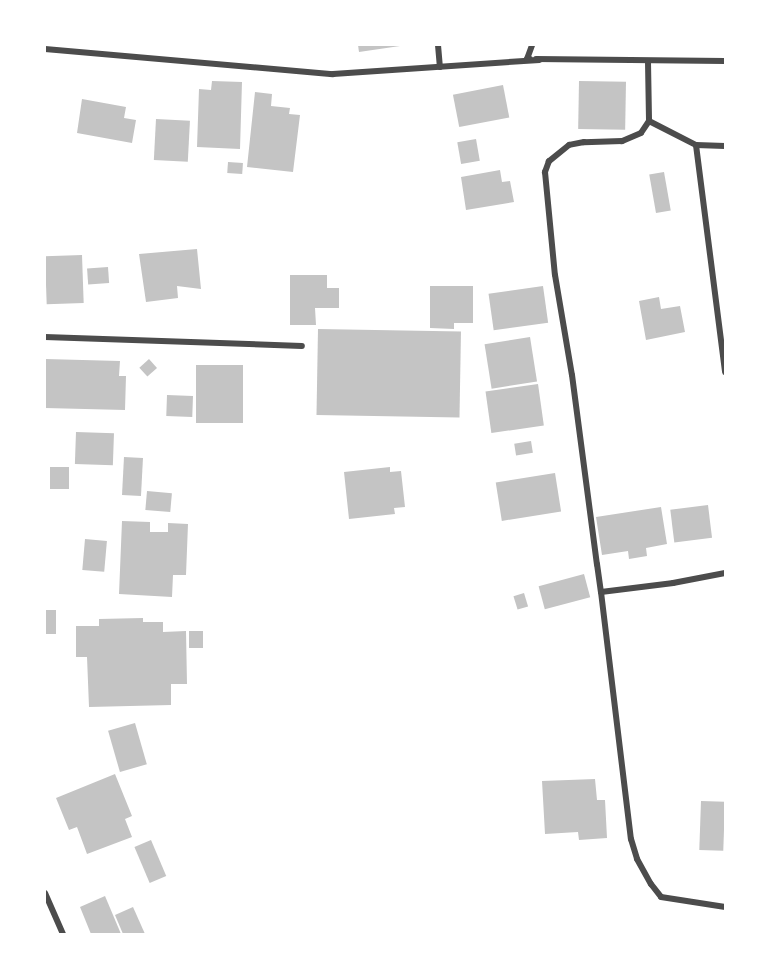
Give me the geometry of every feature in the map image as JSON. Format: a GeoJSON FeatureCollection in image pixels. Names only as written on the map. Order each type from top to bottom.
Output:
{"type":"FeatureCollection","features":[{"type":"Feature","properties":{"kind":"street"},"geometry":{"type":"LineString","coordinates":[[438,45],[440,67]]}},
{"type":"Feature","properties":{"kind":"street"},"geometry":{"type":"LineString","coordinates":[[527,59],[532,45]]}},
{"type":"Feature","properties":{"kind":"street"},"geometry":{"type":"LineString","coordinates":[[45,49],[333,74],[540,60],[527,59]]}},
{"type":"Feature","properties":{"kind":"street"},"geometry":{"type":"LineString","coordinates":[[527,59],[725,61]]}},
{"type":"Feature","properties":{"kind":"street"},"geometry":{"type":"LineString","coordinates":[[648,62],[649,121],[641,134],[631,139],[570,145],[549,161],[544,172],[555,274],[601,592],[631,839],[637,859],[661,897],[725,907]]}},
{"type":"Feature","properties":{"kind":"street"},"geometry":{"type":"LineString","coordinates":[[649,121],[696,145],[725,146]]}},
{"type":"Feature","properties":{"kind":"street"},"geometry":{"type":"LineString","coordinates":[[696,145],[725,372]]}},
{"type":"Feature","properties":{"kind":"street"},"geometry":{"type":"LineString","coordinates":[[45,337],[302,346]]}},
{"type":"Feature","properties":{"kind":"street"},"geometry":{"type":"LineString","coordinates":[[601,592],[673,584],[725,573]]}},
{"type":"Feature","properties":{"kind":"street"},"geometry":{"type":"LineString","coordinates":[[45,893],[63,934]]}},
{"type":"Feature","properties":{"kind":"building"},"geometry":{"type":"Polygon","coordinates":[[[358,45],[400,45],[400,46],[359,52],[358,45]]]}},
{"type":"Feature","properties":{"kind":"building"},"geometry":{"type":"Polygon","coordinates":[[[212,81],[242,82],[240,149],[197,147],[199,89],[211,90],[212,81]]]}},
{"type":"Feature","properties":{"kind":"building"},"geometry":{"type":"Polygon","coordinates":[[[579,81],[626,82],[625,130],[578,129],[579,81]]]}},
{"type":"Feature","properties":{"kind":"building"},"geometry":{"type":"Polygon","coordinates":[[[503,85],[509,117],[459,127],[453,95],[503,85]]]}},
{"type":"Feature","properties":{"kind":"building"},"geometry":{"type":"Polygon","coordinates":[[[255,92],[272,94],[271,106],[290,108],[289,114],[300,115],[293,172],[247,167],[255,92]]]}},
{"type":"Feature","properties":{"kind":"building"},"geometry":{"type":"Polygon","coordinates":[[[82,99],[126,107],[124,118],[136,120],[132,143],[77,133],[82,99]]]}},
{"type":"Feature","properties":{"kind":"building"},"geometry":{"type":"Polygon","coordinates":[[[156,119],[190,121],[188,162],[154,160],[156,119]]]}},
{"type":"Feature","properties":{"kind":"building"},"geometry":{"type":"Polygon","coordinates":[[[476,139],[480,161],[461,164],[457,142],[476,139]]]}},
{"type":"Feature","properties":{"kind":"building"},"geometry":{"type":"Polygon","coordinates":[[[228,162],[243,163],[242,174],[227,173],[228,162]]]}},
{"type":"Feature","properties":{"kind":"building"},"geometry":{"type":"Polygon","coordinates":[[[500,170],[502,182],[510,181],[514,202],[466,210],[461,177],[500,170]]]}},
{"type":"Feature","properties":{"kind":"building"},"geometry":{"type":"Polygon","coordinates":[[[664,172],[671,210],[656,213],[649,175],[664,172]]]}},
{"type":"Feature","properties":{"kind":"building"},"geometry":{"type":"Polygon","coordinates":[[[197,249],[201,289],[177,286],[178,298],[146,302],[139,254],[197,249]]]}},
{"type":"Feature","properties":{"kind":"building"},"geometry":{"type":"Polygon","coordinates":[[[82,255],[84,303],[47,304],[45,256],[82,255]]]}},
{"type":"Feature","properties":{"kind":"building"},"geometry":{"type":"Polygon","coordinates":[[[108,267],[109,283],[88,284],[87,268],[108,267]]]}},
{"type":"Feature","properties":{"kind":"building"},"geometry":{"type":"Polygon","coordinates":[[[290,275],[327,275],[327,288],[339,288],[339,308],[315,308],[316,325],[290,325],[290,275]]]}},
{"type":"Feature","properties":{"kind":"building"},"geometry":{"type":"Polygon","coordinates":[[[430,286],[473,286],[473,323],[454,323],[454,329],[430,328],[430,286]]]}},
{"type":"Feature","properties":{"kind":"building"},"geometry":{"type":"Polygon","coordinates":[[[543,286],[548,323],[494,330],[489,294],[543,286]]]}},
{"type":"Feature","properties":{"kind":"building"},"geometry":{"type":"Polygon","coordinates":[[[659,297],[661,309],[680,306],[685,332],[646,340],[639,301],[659,297]]]}},
{"type":"Feature","properties":{"kind":"building"},"geometry":{"type":"Polygon","coordinates":[[[318,329],[461,331],[459,417],[316,415],[318,329]]]}},
{"type":"Feature","properties":{"kind":"building"},"geometry":{"type":"Polygon","coordinates":[[[530,337],[537,381],[492,389],[485,344],[530,337]]]}},
{"type":"Feature","properties":{"kind":"building"},"geometry":{"type":"Polygon","coordinates":[[[45,359],[120,361],[119,376],[126,376],[125,410],[45,408],[45,359]]]}},
{"type":"Feature","properties":{"kind":"building"},"geometry":{"type":"Polygon","coordinates":[[[149,359],[157,368],[147,377],[139,368],[149,359]]]}},
{"type":"Feature","properties":{"kind":"building"},"geometry":{"type":"Polygon","coordinates":[[[196,365],[243,365],[243,423],[196,423],[196,365]]]}},
{"type":"Feature","properties":{"kind":"building"},"geometry":{"type":"Polygon","coordinates":[[[538,384],[544,426],[491,433],[486,391],[538,384]]]}},
{"type":"Feature","properties":{"kind":"building"},"geometry":{"type":"Polygon","coordinates":[[[167,395],[193,396],[192,417],[166,416],[167,395]]]}},
{"type":"Feature","properties":{"kind":"building"},"geometry":{"type":"Polygon","coordinates":[[[76,432],[114,433],[113,465],[75,464],[76,432]]]}},
{"type":"Feature","properties":{"kind":"building"},"geometry":{"type":"Polygon","coordinates":[[[531,441],[533,453],[516,456],[514,444],[531,441]]]}},
{"type":"Feature","properties":{"kind":"building"},"geometry":{"type":"Polygon","coordinates":[[[124,457],[143,458],[141,496],[122,495],[124,457]]]}},
{"type":"Feature","properties":{"kind":"building"},"geometry":{"type":"Polygon","coordinates":[[[50,467],[69,467],[69,489],[50,489],[50,467]]]}},
{"type":"Feature","properties":{"kind":"building"},"geometry":{"type":"Polygon","coordinates":[[[390,467],[390,472],[401,471],[405,507],[394,508],[395,514],[349,519],[344,472],[390,467]]]}},
{"type":"Feature","properties":{"kind":"building"},"geometry":{"type":"Polygon","coordinates":[[[555,473],[561,512],[502,521],[496,482],[555,473]]]}},
{"type":"Feature","properties":{"kind":"building"},"geometry":{"type":"Polygon","coordinates":[[[147,491],[172,493],[170,512],[145,510],[147,491]]]}},
{"type":"Feature","properties":{"kind":"building"},"geometry":{"type":"Polygon","coordinates":[[[708,505],[712,538],[674,542],[670,510],[708,505]]]}},
{"type":"Feature","properties":{"kind":"building"},"geometry":{"type":"Polygon","coordinates":[[[661,507],[667,544],[646,548],[647,556],[629,559],[628,551],[602,555],[596,517],[661,507]]]}},
{"type":"Feature","properties":{"kind":"building"},"geometry":{"type":"Polygon","coordinates":[[[122,521],[150,522],[150,532],[168,532],[168,523],[188,524],[186,575],[173,575],[172,597],[119,594],[122,521]]]}},
{"type":"Feature","properties":{"kind":"building"},"geometry":{"type":"Polygon","coordinates":[[[85,539],[107,541],[104,572],[82,570],[85,539]]]}},
{"type":"Feature","properties":{"kind":"building"},"geometry":{"type":"Polygon","coordinates":[[[584,574],[590,597],[545,609],[539,586],[584,574]]]}},
{"type":"Feature","properties":{"kind":"building"},"geometry":{"type":"Polygon","coordinates":[[[524,593],[528,606],[518,610],[513,596],[524,593]]]}},
{"type":"Feature","properties":{"kind":"building"},"geometry":{"type":"Polygon","coordinates":[[[45,610],[56,610],[56,634],[45,634],[45,610]]]}},
{"type":"Feature","properties":{"kind":"building"},"geometry":{"type":"Polygon","coordinates":[[[143,618],[143,622],[163,622],[163,632],[186,631],[187,684],[171,684],[171,705],[89,707],[87,657],[76,657],[76,626],[99,626],[99,619],[143,618]]]}},
{"type":"Feature","properties":{"kind":"building"},"geometry":{"type":"Polygon","coordinates":[[[189,631],[203,631],[203,648],[189,648],[189,631]]]}},
{"type":"Feature","properties":{"kind":"building"},"geometry":{"type":"Polygon","coordinates":[[[135,723],[147,764],[120,772],[108,731],[135,723]]]}},
{"type":"Feature","properties":{"kind":"building"},"geometry":{"type":"Polygon","coordinates":[[[115,774],[132,816],[125,819],[132,837],[87,854],[77,827],[69,830],[56,798],[115,774]]]}},
{"type":"Feature","properties":{"kind":"building"},"geometry":{"type":"Polygon","coordinates":[[[595,779],[597,800],[605,800],[607,838],[579,840],[578,832],[545,834],[542,781],[595,779]]]}},
{"type":"Feature","properties":{"kind":"building"},"geometry":{"type":"Polygon","coordinates":[[[701,801],[725,802],[723,851],[699,850],[701,801]]]}},
{"type":"Feature","properties":{"kind":"building"},"geometry":{"type":"Polygon","coordinates":[[[151,840],[166,876],[150,883],[134,847],[151,840]]]}},
{"type":"Feature","properties":{"kind":"building"},"geometry":{"type":"Polygon","coordinates":[[[105,896],[121,934],[91,934],[80,907],[105,896]]]}},
{"type":"Feature","properties":{"kind":"building"},"geometry":{"type":"Polygon","coordinates":[[[133,907],[145,934],[123,934],[115,915],[133,907]]]}}]}
